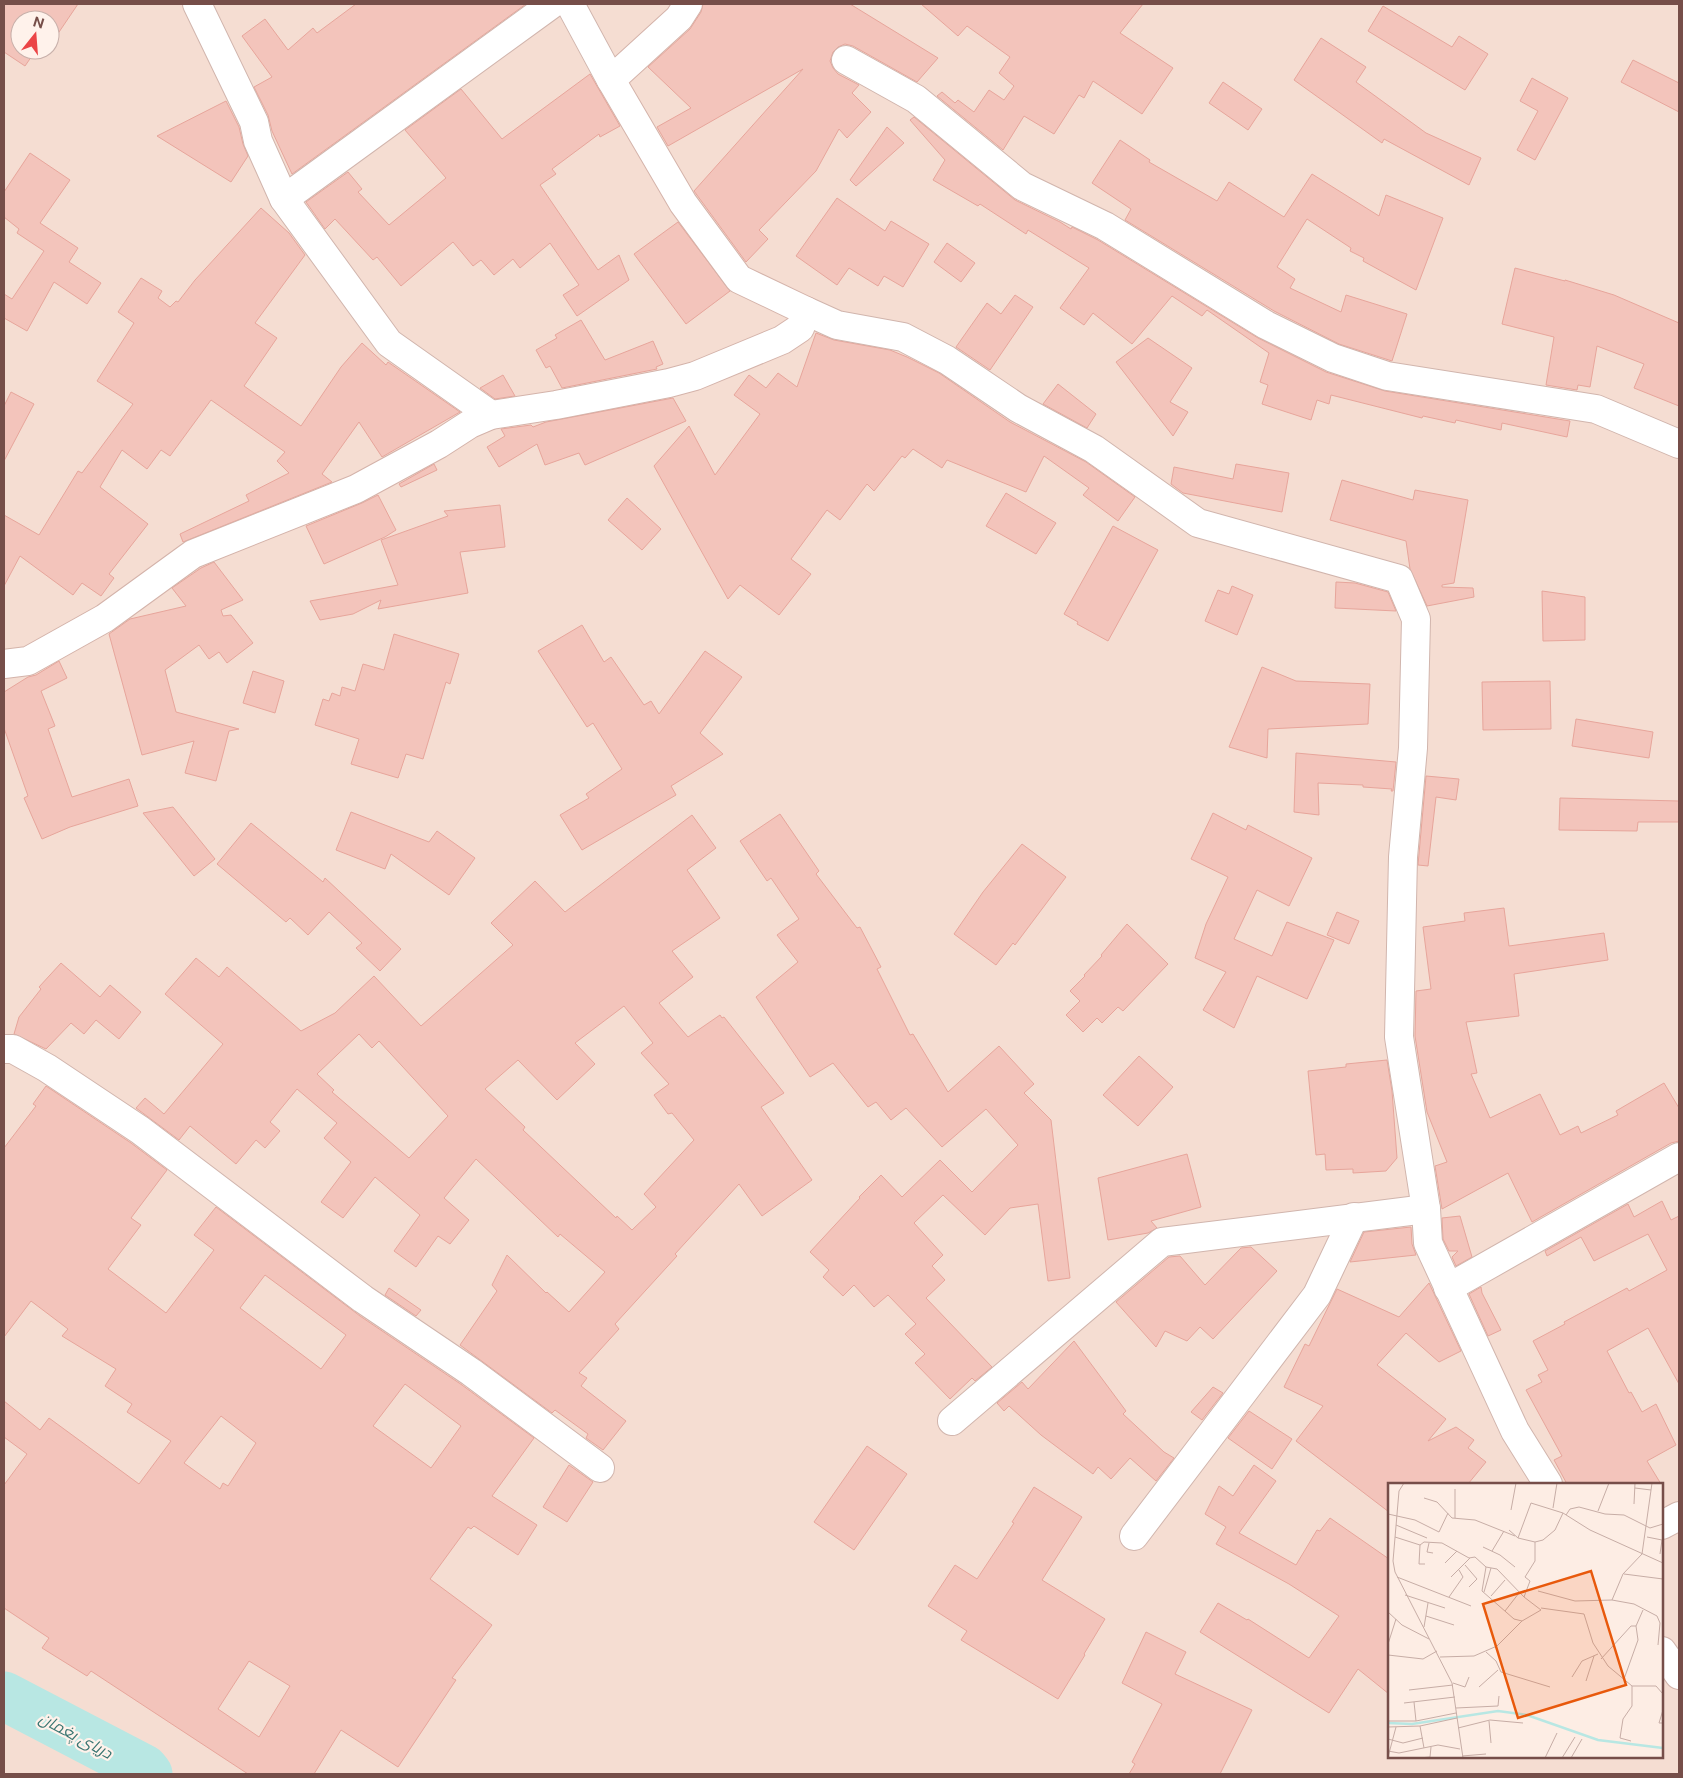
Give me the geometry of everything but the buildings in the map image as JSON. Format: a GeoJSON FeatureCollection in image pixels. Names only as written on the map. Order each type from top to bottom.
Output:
{"type":"FeatureCollection","features":[{"type":"Feature","properties":{"kind":"street"},"geometry":{"type":"LineString","coordinates":[[197,4],[254,122],[258,141],[284,199],[389,343],[491,415]]}},
{"type":"Feature","properties":{"kind":"street"},"geometry":{"type":"LineString","coordinates":[[284,199],[552,4]]}},
{"type":"Feature","properties":{"kind":"street"},"geometry":{"type":"LineString","coordinates":[[570,4],[611,80],[683,203],[739,279],[837,325],[903,337],[947,360],[1018,408],[1094,449],[1198,523],[1399,578],[1416,619],[1413,748],[1403,857],[1399,1037],[1426,1209],[1428,1243],[1515,1431],[1547,1483]]}},
{"type":"Feature","properties":{"kind":"street"},"geometry":{"type":"LineString","coordinates":[[611,80],[680,18],[688,4]]}},
{"type":"Feature","properties":{"kind":"street"},"geometry":{"type":"LineString","coordinates":[[846,60],[916,99],[1022,186],[1105,226],[1266,325],[1333,358],[1387,376],[1596,409],[1679,444]]}},
{"type":"Feature","properties":{"kind":"street"},"geometry":{"type":"LineString","coordinates":[[4,664],[28,661],[105,618],[194,554],[356,489],[439,444],[470,424],[491,415],[575,401],[669,383],[695,376],[782,340],[800,328],[806,311]]}},
{"type":"Feature","properties":{"kind":"street"},"geometry":{"type":"LineString","coordinates":[[4,1049],[13,1049],[48,1068],[140,1130],[363,1298],[471,1372],[600,1468]]}},
{"type":"Feature","properties":{"kind":"street"},"geometry":{"type":"LineString","coordinates":[[1448,1288],[1679,1157]]}},
{"type":"Feature","properties":{"kind":"street"},"geometry":{"type":"LineString","coordinates":[[952,1421],[1162,1242],[1426,1209]]}},
{"type":"Feature","properties":{"kind":"street"},"geometry":{"type":"LineString","coordinates":[[1134,1536],[1317,1295],[1354,1218]]}},
{"type":"Feature","properties":{"kind":"street"},"geometry":{"type":"LineString","coordinates":[[1663,1524],[1679,1516]]}},
{"type":"Feature","properties":{"kind":"street"},"geometry":{"type":"LineString","coordinates":[[1663,1652],[1679,1675]]}},
{"type":"Feature","properties":{"kind":"shaded area"},"geometry":{"type":"Polygon","coordinates":[[[4,4],[1679,4],[1679,1774],[4,1774],[4,4]]]}},
{"type":"Feature","properties":{"kind":"waterway","name":"دریای پغمان"},"geometry":{"type":"LineString","coordinates":[[4,1696],[144,1769],[148,1774]]}}]}
